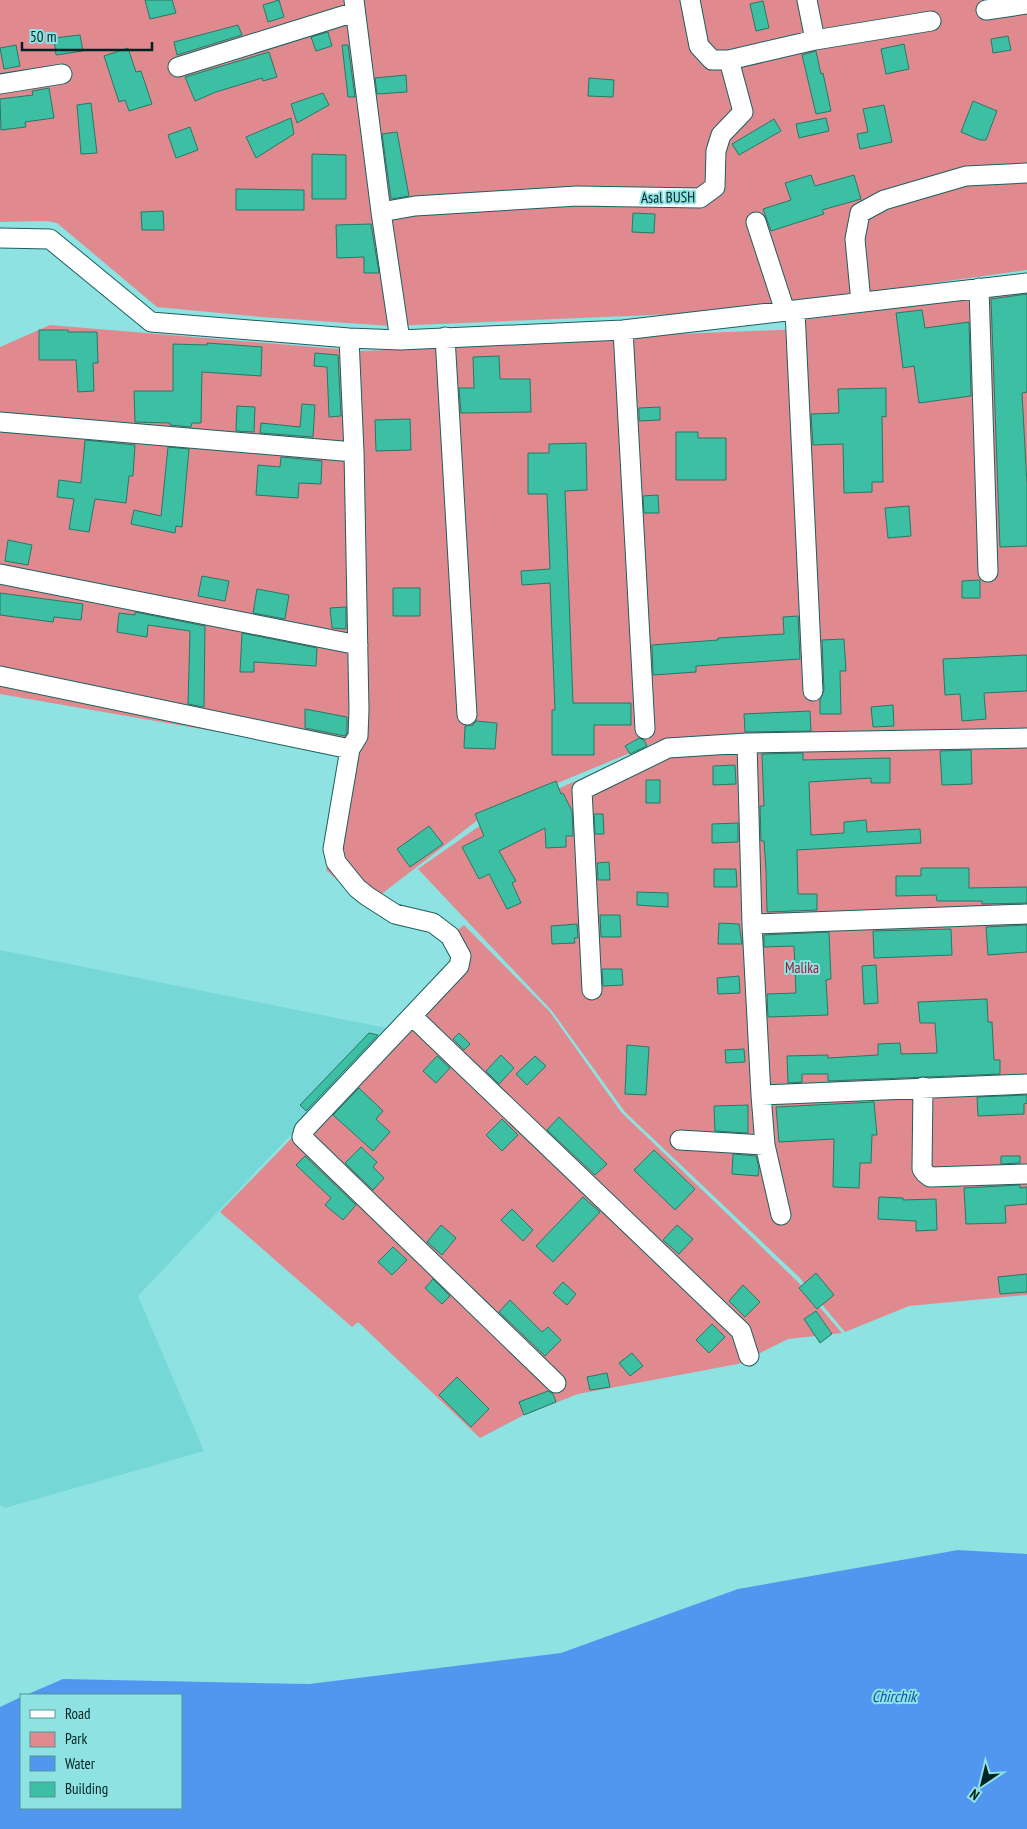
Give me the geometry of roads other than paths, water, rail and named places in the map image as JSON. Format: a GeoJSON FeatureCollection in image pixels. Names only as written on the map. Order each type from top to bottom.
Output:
{"type":"FeatureCollection","features":[{"type":"Feature","properties":{"kind":"street"},"geometry":{"type":"LineString","coordinates":[[690,0],[699,46],[712,60],[729,60],[815,40],[931,21]]}},
{"type":"Feature","properties":{"kind":"street"},"geometry":{"type":"LineString","coordinates":[[807,0],[815,40]]}},
{"type":"Feature","properties":{"kind":"street"},"geometry":{"type":"LineString","coordinates":[[986,10],[1027,4]]}},
{"type":"Feature","properties":{"kind":"street"},"geometry":{"type":"LineString","coordinates":[[178,67],[354,6],[400,340]]}},
{"type":"Feature","properties":{"kind":"street","name":"Asal BUSH"},"geometry":{"type":"LineString","coordinates":[[381,212],[415,206],[577,196],[700,198],[715,187],[716,151],[721,135],[743,112],[729,60]]}},
{"type":"Feature","properties":{"kind":"street"},"geometry":{"type":"LineString","coordinates":[[0,84],[62,74]]}},
{"type":"Feature","properties":{"kind":"street"},"geometry":{"type":"LineString","coordinates":[[861,302],[855,240],[860,213],[884,200],[966,176],[1027,173]]}},
{"type":"Feature","properties":{"kind":"street"},"geometry":{"type":"LineString","coordinates":[[756,222],[790,311],[813,691]]}},
{"type":"Feature","properties":{"kind":"street"},"geometry":{"type":"LineString","coordinates":[[0,238],[50,239],[151,322],[349,338],[400,340],[623,330],[1027,283]]}},
{"type":"Feature","properties":{"kind":"street"},"geometry":{"type":"LineString","coordinates":[[979,288],[988,572]]}},
{"type":"Feature","properties":{"kind":"street"},"geometry":{"type":"LineString","coordinates":[[623,330],[645,729]]}},
{"type":"Feature","properties":{"kind":"street"},"geometry":{"type":"LineString","coordinates":[[445,337],[467,715]]}},
{"type":"Feature","properties":{"kind":"street"},"geometry":{"type":"LineString","coordinates":[[349,338],[354,452],[360,710],[358,736],[350,749],[333,849],[336,862],[357,888],[394,914],[433,923],[450,936],[461,956],[459,966],[304,1130],[302,1138],[556,1383]]}},
{"type":"Feature","properties":{"kind":"street"},"geometry":{"type":"LineString","coordinates":[[0,422],[354,452]]}},
{"type":"Feature","properties":{"kind":"street"},"geometry":{"type":"LineString","coordinates":[[0,574],[358,645]]}},
{"type":"Feature","properties":{"kind":"street"},"geometry":{"type":"LineString","coordinates":[[0,676],[350,749]]}},
{"type":"Feature","properties":{"kind":"street"},"geometry":{"type":"LineString","coordinates":[[592,990],[582,790],[668,748],[747,743],[1027,738]]}},
{"type":"Feature","properties":{"kind":"street"},"geometry":{"type":"LineString","coordinates":[[747,743],[752,924],[761,1095],[765,1145],[781,1215]]}},
{"type":"Feature","properties":{"kind":"street"},"geometry":{"type":"LineString","coordinates":[[752,924],[1027,914]]}},
{"type":"Feature","properties":{"kind":"street"},"geometry":{"type":"LineString","coordinates":[[412,1016],[742,1331],[749,1356]]}},
{"type":"Feature","properties":{"kind":"street"},"geometry":{"type":"LineString","coordinates":[[761,1095],[1027,1084]]}},
{"type":"Feature","properties":{"kind":"street"},"geometry":{"type":"LineString","coordinates":[[922,1087],[922,1169],[925,1173],[930,1177],[1027,1174]]}},
{"type":"Feature","properties":{"kind":"street"},"geometry":{"type":"LineString","coordinates":[[680,1140],[765,1145]]}},
{"type":"Feature","properties":{"kind":"water","name":"Chirchik"},"geometry":{"type":"Polygon","coordinates":[[[958,1550],[1027,1554],[1027,1829],[0,1829],[0,1707],[20,1697],[20,1809],[182,1809],[182,1694],[28,1694],[63,1679],[309,1684],[561,1653],[738,1589],[958,1550]]]}},
{"type":"Feature","properties":{"kind":"park label","name":"Malika"},"geometry":{"type":"Point","coordinates":[802,967]}}]}
